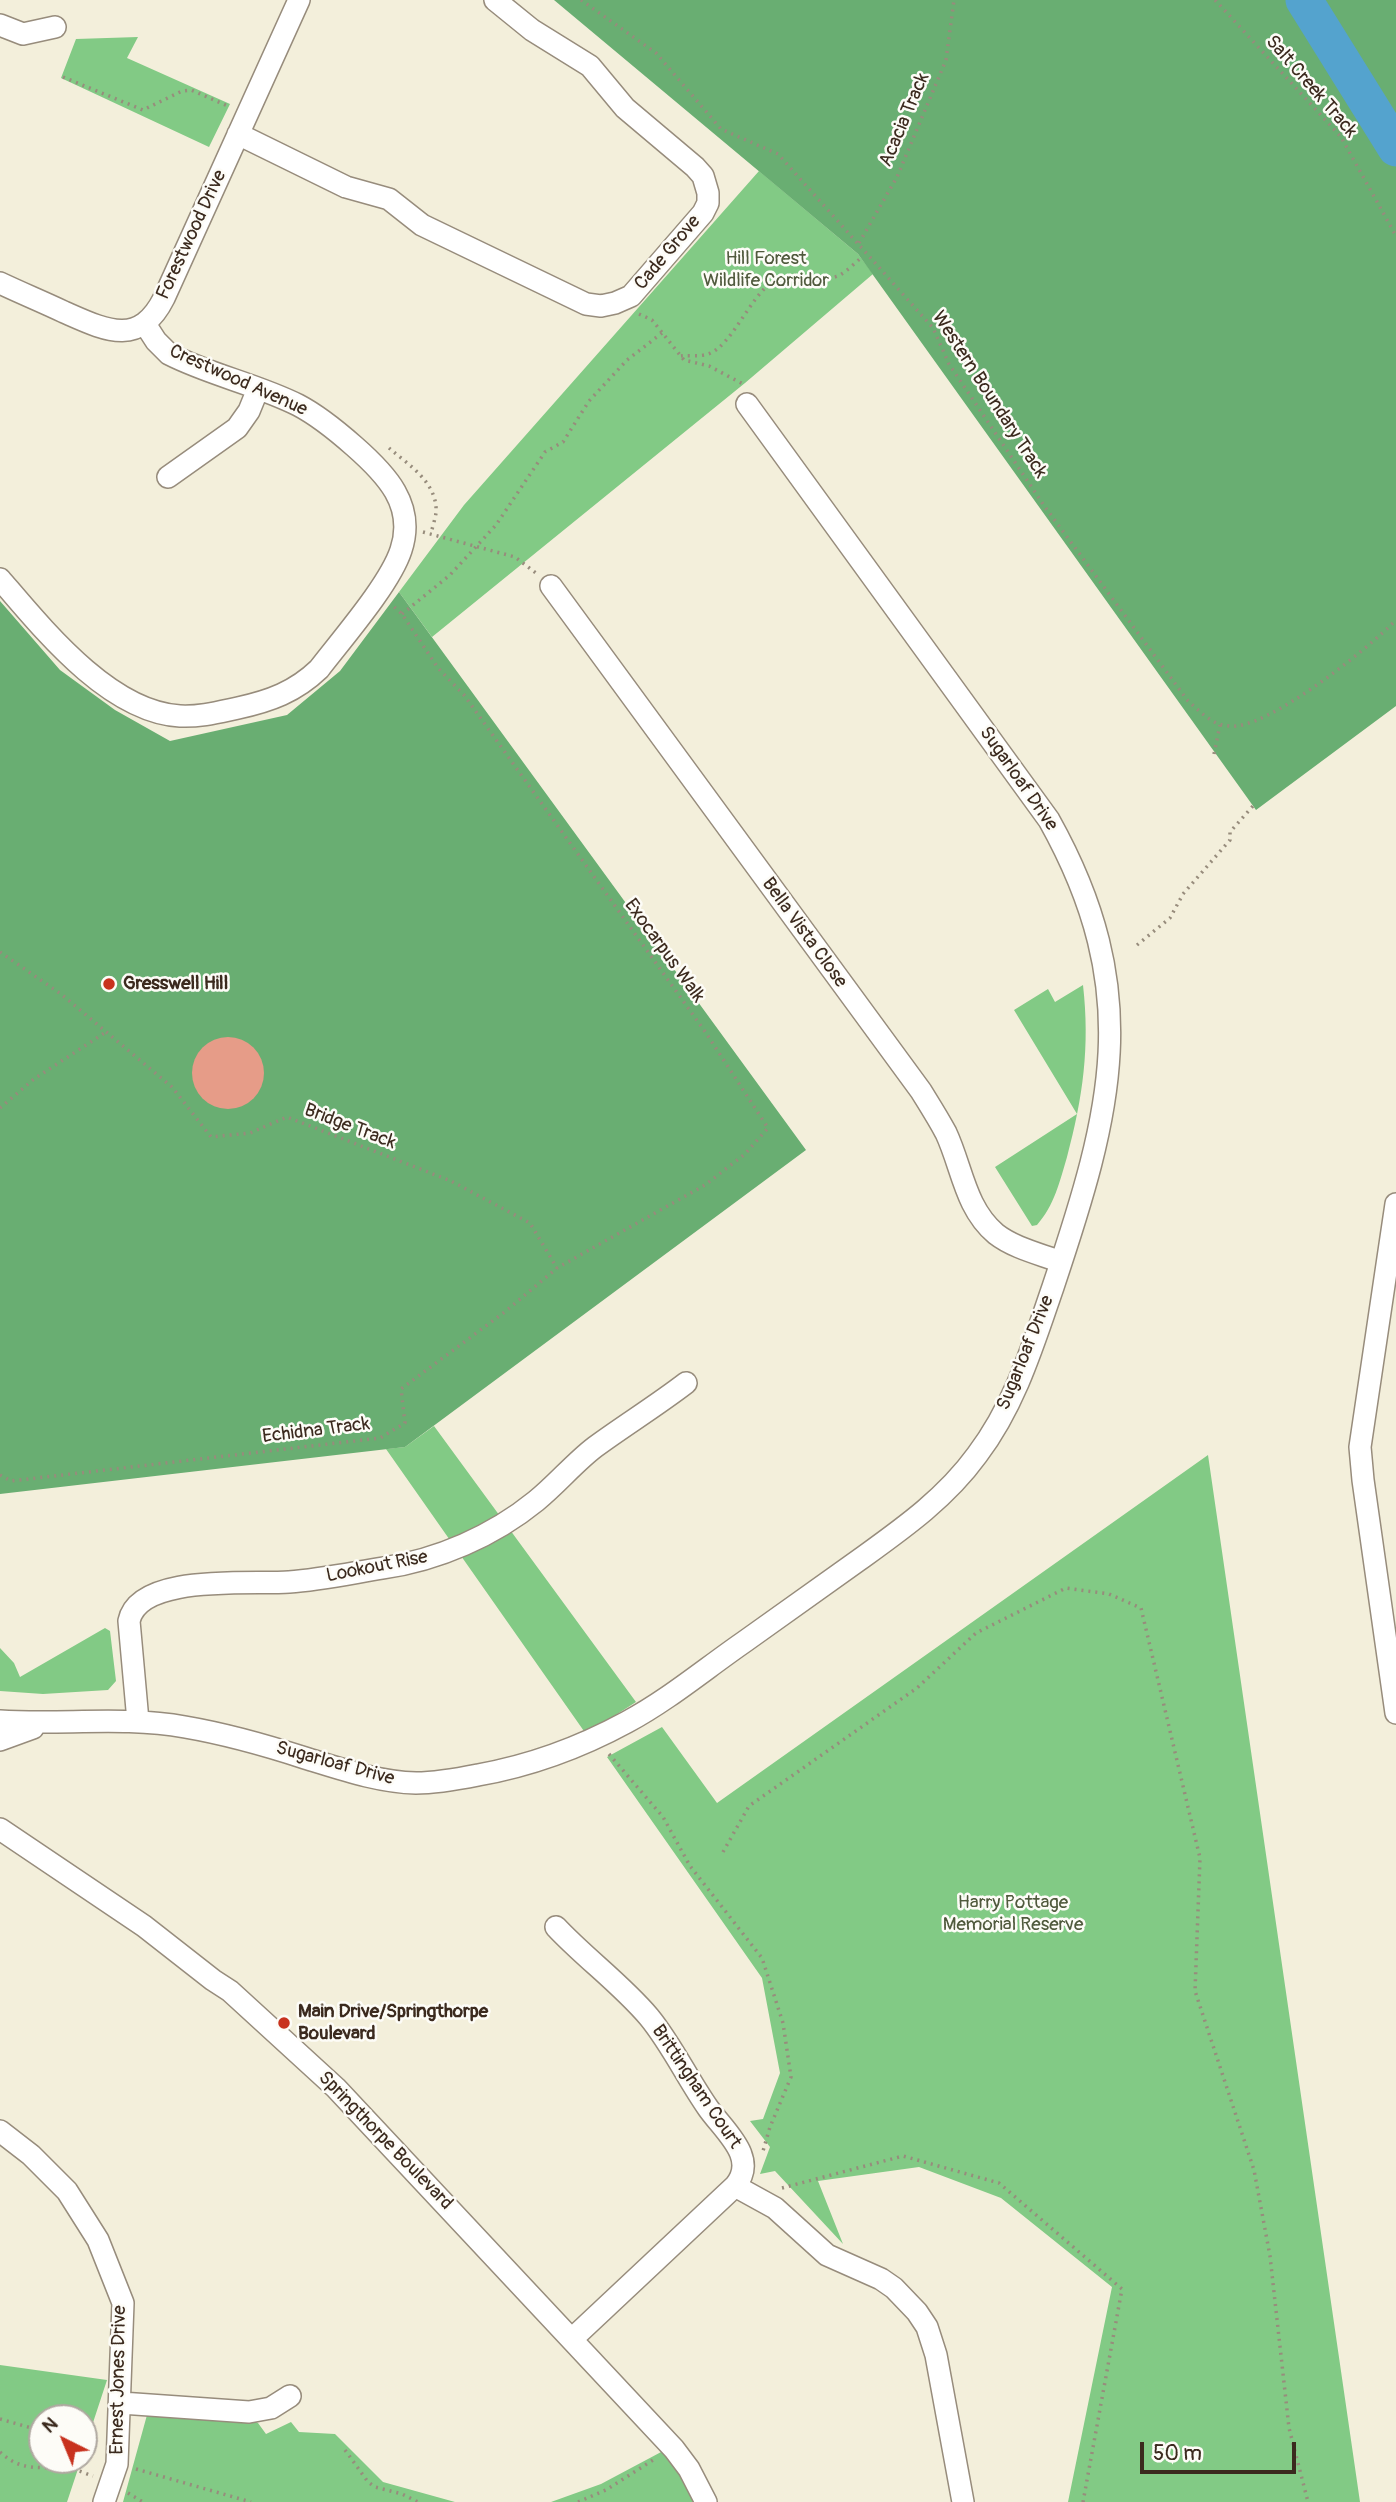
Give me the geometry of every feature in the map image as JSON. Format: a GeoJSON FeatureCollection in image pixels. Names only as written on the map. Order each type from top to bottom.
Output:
{"type":"FeatureCollection","features":[{"type":"Feature","properties":{"kind":"street","name":"Forestwood Drive"},"geometry":{"type":"LineString","coordinates":[[145,324],[159,309],[299,0]]}},
{"type":"Feature","properties":{"kind":"street","name":"Cade Grove"},"geometry":{"type":"LineString","coordinates":[[238,134],[346,187],[389,199],[422,225],[573,299],[601,306],[623,301],[638,290],[703,213],[708,203],[707,183],[695,167],[625,108],[590,66],[531,30],[495,0]]}},
{"type":"Feature","properties":{"kind":"street"},"geometry":{"type":"LineString","coordinates":[[0,25],[23,34],[55,27]]}},
{"type":"Feature","properties":{"kind":"street"},"geometry":{"type":"LineString","coordinates":[[0,283],[102,329],[124,331],[145,324]]}},
{"type":"Feature","properties":{"kind":"street","name":"Crestwood Avenue"},"geometry":{"type":"LineString","coordinates":[[0,579],[66,655],[84,669],[137,703],[165,715],[208,715],[261,703],[295,689],[319,669],[397,562],[404,541],[402,503],[397,492],[376,466],[313,414],[169,354],[145,324]]}},
{"type":"Feature","properties":{"kind":"street"},"geometry":{"type":"LineString","coordinates":[[168,477],[237,428],[249,411],[258,389]]}},
{"type":"Feature","properties":{"kind":"street","name":"Sugarloaf Drive"},"geometry":{"type":"LineString","coordinates":[[0,1721],[45,1724],[138,1721],[218,1732],[342,1770],[394,1781],[418,1783],[483,1774],[523,1765],[560,1753],[627,1722],[686,1684],[902,1529],[942,1496],[978,1455],[1009,1404],[1034,1343],[1097,1142],[1110,1064],[1111,1031],[1105,965],[1075,868],[1043,811],[747,404]]}},
{"type":"Feature","properties":{"kind":"street","name":"Bella Vista Close"},"geometry":{"type":"LineString","coordinates":[[551,586],[921,1091],[946,1133],[967,1192],[983,1220],[997,1234],[1013,1244],[1061,1262]]}},
{"type":"Feature","properties":{"kind":"street"},"geometry":{"type":"LineString","coordinates":[[1396,1204],[1360,1447],[1396,1713]]}},
{"type":"Feature","properties":{"kind":"street","name":"Lookout Rise"},"geometry":{"type":"LineString","coordinates":[[138,1721],[129,1620],[139,1601],[156,1594],[202,1584],[291,1582],[393,1567],[443,1554],[519,1514],[595,1447],[686,1383]]}},
{"type":"Feature","properties":{"kind":"street","name":"Sugarloaf Drive"},"geometry":{"type":"LineString","coordinates":[[0,1740],[45,1724]]}},
{"type":"Feature","properties":{"kind":"street","name":"Springthorpe Boulevard"},"geometry":{"type":"LineString","coordinates":[[4,1828],[144,1926],[249,2006],[343,2096],[674,2448],[689,2469],[706,2502]]}},
{"type":"Feature","properties":{"kind":"street","name":"Brittingham Court"},"geometry":{"type":"LineString","coordinates":[[556,1927],[632,1998],[665,2038],[707,2106],[743,2157],[744,2190]]}},
{"type":"Feature","properties":{"kind":"street","name":"Ernest Jones Drive"},"geometry":{"type":"LineString","coordinates":[[0,2131],[31,2155],[67,2191],[99,2240],[123,2302],[121,2403],[111,2483]]}},
{"type":"Feature","properties":{"kind":"street"},"geometry":{"type":"LineString","coordinates":[[572,2339],[744,2190],[775,2208],[818,2249],[838,2261],[866,2271],[894,2288],[917,2312],[927,2327],[936,2354],[963,2502]]}},
{"type":"Feature","properties":{"kind":"street"},"geometry":{"type":"LineString","coordinates":[[121,2403],[249,2412],[271,2408],[290,2396]]}},
{"type":"Feature","properties":{"kind":"path","name":"Western Boundary Track"},"geometry":{"type":"LineString","coordinates":[[581,0],[656,54],[721,129],[778,154],[859,243],[933,328],[949,364],[1045,507],[1188,701],[1211,721],[1220,725]]}},
{"type":"Feature","properties":{"kind":"path","name":"Acacia Track"},"geometry":{"type":"LineString","coordinates":[[859,243],[897,177],[946,60],[954,0]]}},
{"type":"Feature","properties":{"kind":"path","name":"Salt Creek Track"},"geometry":{"type":"LineString","coordinates":[[1215,0],[1340,137],[1396,236]]}},
{"type":"Feature","properties":{"kind":"path"},"geometry":{"type":"LineString","coordinates":[[63,77],[143,110],[182,91],[191,90],[231,107]]}},
{"type":"Feature","properties":{"kind":"path"},"geometry":{"type":"LineString","coordinates":[[681,356],[709,354],[726,340],[758,296],[773,281],[795,274],[820,278],[839,276],[861,258]]}},
{"type":"Feature","properties":{"kind":"path"},"geometry":{"type":"LineString","coordinates":[[623,301],[635,313],[652,320],[684,360],[709,366],[745,383],[747,404]]}},
{"type":"Feature","properties":{"kind":"path"},"geometry":{"type":"LineString","coordinates":[[402,614],[450,575],[476,547],[496,525],[545,452],[563,442],[589,401],[617,370],[662,333]]}},
{"type":"Feature","properties":{"kind":"path"},"geometry":{"type":"LineString","coordinates":[[382,442],[430,487],[436,513],[430,534]]}},
{"type":"Feature","properties":{"kind":"path"},"geometry":{"type":"LineString","coordinates":[[405,527],[515,557],[551,586]]}},
{"type":"Feature","properties":{"kind":"path","name":"Exocarpus Walk"},"geometry":{"type":"LineString","coordinates":[[376,593],[402,614],[438,667],[464,695],[706,1033],[768,1128],[745,1154],[705,1185],[556,1268]]}},
{"type":"Feature","properties":{"kind":"path"},"geometry":{"type":"LineString","coordinates":[[1214,754],[1220,725],[1232,727],[1254,722],[1314,688],[1378,639],[1396,620]]}},
{"type":"Feature","properties":{"kind":"path"},"geometry":{"type":"LineString","coordinates":[[1137,945],[1170,918],[1183,894],[1230,840],[1230,832],[1253,806]]}},
{"type":"Feature","properties":{"kind":"path","name":"Bridge Track"},"geometry":{"type":"LineString","coordinates":[[0,952],[61,994],[172,1087],[211,1137],[250,1133],[287,1117],[451,1181],[530,1223],[556,1268]]}},
{"type":"Feature","properties":{"kind":"path"},"geometry":{"type":"LineString","coordinates":[[0,1108],[34,1079],[106,1032]]}},
{"type":"Feature","properties":{"kind":"path","name":"Echidna Track"},"geometry":{"type":"LineString","coordinates":[[0,1475],[11,1481],[380,1438],[405,1423],[401,1389],[506,1311],[556,1268]]}},
{"type":"Feature","properties":{"kind":"path"},"geometry":{"type":"LineString","coordinates":[[723,1852],[749,1806],[917,1688],[976,1633],[1066,1588],[1109,1594],[1141,1608],[1200,1858],[1195,1991],[1254,2170],[1270,2256],[1289,2428],[1308,2502]]}},
{"type":"Feature","properties":{"kind":"path"},"geometry":{"type":"LineString","coordinates":[[596,1737],[663,1817],[690,1866],[762,1958],[783,2022],[791,2077],[759,2162]]}},
{"type":"Feature","properties":{"kind":"path"},"geometry":{"type":"LineString","coordinates":[[744,2190],[903,2156],[999,2183],[1122,2289],[1083,2502]]}},
{"type":"Feature","properties":{"kind":"path"},"geometry":{"type":"LineString","coordinates":[[0,2419],[28,2427]]}},
{"type":"Feature","properties":{"kind":"path"},"geometry":{"type":"LineString","coordinates":[[98,2446],[111,2483]]}},
{"type":"Feature","properties":{"kind":"path"},"geometry":{"type":"LineString","coordinates":[[345,2450],[374,2487],[402,2494],[418,2502]]}},
{"type":"Feature","properties":{"kind":"path"},"geometry":{"type":"LineString","coordinates":[[0,2452],[10,2461],[38,2469],[72,2469],[111,2483],[143,2502]]}},
{"type":"Feature","properties":{"kind":"path"},"geometry":{"type":"LineString","coordinates":[[578,2502],[606,2490],[653,2460]]}},
{"type":"Feature","properties":{"kind":"path"},"geometry":{"type":"LineString","coordinates":[[111,2483],[251,2502]]}},
{"type":"Feature","properties":{"kind":"green space"},"geometry":{"type":"Polygon","coordinates":[[[554,0],[1396,0],[1396,706],[1256,810],[858,254],[554,0]]]}},
{"type":"Feature","properties":{"kind":"green space"},"geometry":{"type":"Polygon","coordinates":[[[138,37],[127,58],[230,104],[209,147],[61,78],[76,39],[138,37]]]}},
{"type":"Feature","properties":{"kind":"green space","name":"Hill Forest Wildlife Corridor"},"geometry":{"type":"Polygon","coordinates":[[[759,171],[858,254],[873,274],[745,383],[432,637],[399,592],[464,505],[759,171]]]}},
{"type":"Feature","properties":{"kind":"green space"},"geometry":{"type":"Polygon","coordinates":[[[399,592],[806,1150],[405,1447],[0,1494],[0,601],[60,670],[115,710],[170,741],[287,715],[340,671],[399,592]]]}},
{"type":"Feature","properties":{"kind":"green space"},"geometry":{"type":"Polygon","coordinates":[[[1083,985],[1086,1030],[1084,1072],[1077,1114],[1014,1010],[1048,989],[1055,1002],[1083,985]]]}},
{"type":"Feature","properties":{"kind":"green space"},"geometry":{"type":"Polygon","coordinates":[[[1077,1114],[1056,1193],[1043,1218],[1037,1225],[1032,1226],[995,1167],[1077,1114]]]}},
{"type":"Feature","properties":{"kind":"green space"},"geometry":{"type":"Polygon","coordinates":[[[434,1426],[636,1702],[586,1734],[386,1449],[405,1447],[434,1426]]]}},
{"type":"Feature","properties":{"kind":"green space","name":"Harry Pottage Memorial Reserve"},"geometry":{"type":"Polygon","coordinates":[[[1208,1455],[1360,2502],[1068,2502],[1112,2287],[1001,2198],[919,2167],[818,2181],[843,2244],[775,2171],[760,2174],[770,2147],[750,2121],[763,2119],[780,2073],[762,1978],[607,1757],[662,1727],[717,1803],[1208,1455]]]}},
{"type":"Feature","properties":{"kind":"green space"},"geometry":{"type":"Polygon","coordinates":[[[105,1628],[110,1631],[116,1681],[108,1690],[43,1694],[0,1691],[0,1648],[14,1663],[20,1677],[105,1628]]]}},
{"type":"Feature","properties":{"kind":"green space"},"geometry":{"type":"Polygon","coordinates":[[[0,2365],[107,2380],[98,2407],[98,2404],[28,2404],[28,2474],[76,2474],[67,2502],[0,2502],[0,2365]]]}},
{"type":"Feature","properties":{"kind":"green space"},"geometry":{"type":"Polygon","coordinates":[[[147,2415],[254,2421],[266,2434],[291,2422],[299,2432],[335,2434],[383,2482],[455,2502],[123,2502],[147,2415]]]}},
{"type":"Feature","properties":{"kind":"green space"},"geometry":{"type":"Polygon","coordinates":[[[663,2451],[685,2482],[695,2502],[551,2502],[601,2484],[663,2451]]]}},
{"type":"Feature","properties":{"kind":"building"},"geometry":{"type":"Polygon","coordinates":[[[228,1037],[242,1040],[254,1047],[261,1059],[264,1073],[261,1087],[254,1099],[242,1106],[228,1109],[214,1106],[202,1099],[195,1087],[192,1073],[195,1059],[202,1047],[214,1040],[228,1037]]]}},
{"type":"Feature","properties":{"kind":"waterway"},"geometry":{"type":"LineString","coordinates":[[1304,0],[1396,148]]}},
{"type":"Feature","properties":{"kind":"place","name":"Gresswell Hill"},"geometry":{"type":"Point","coordinates":[109,984]}},
{"type":"Feature","properties":{"kind":"place","name":"Main Drive/Springthorpe Boulevard"},"geometry":{"type":"Point","coordinates":[284,2023]}}]}
